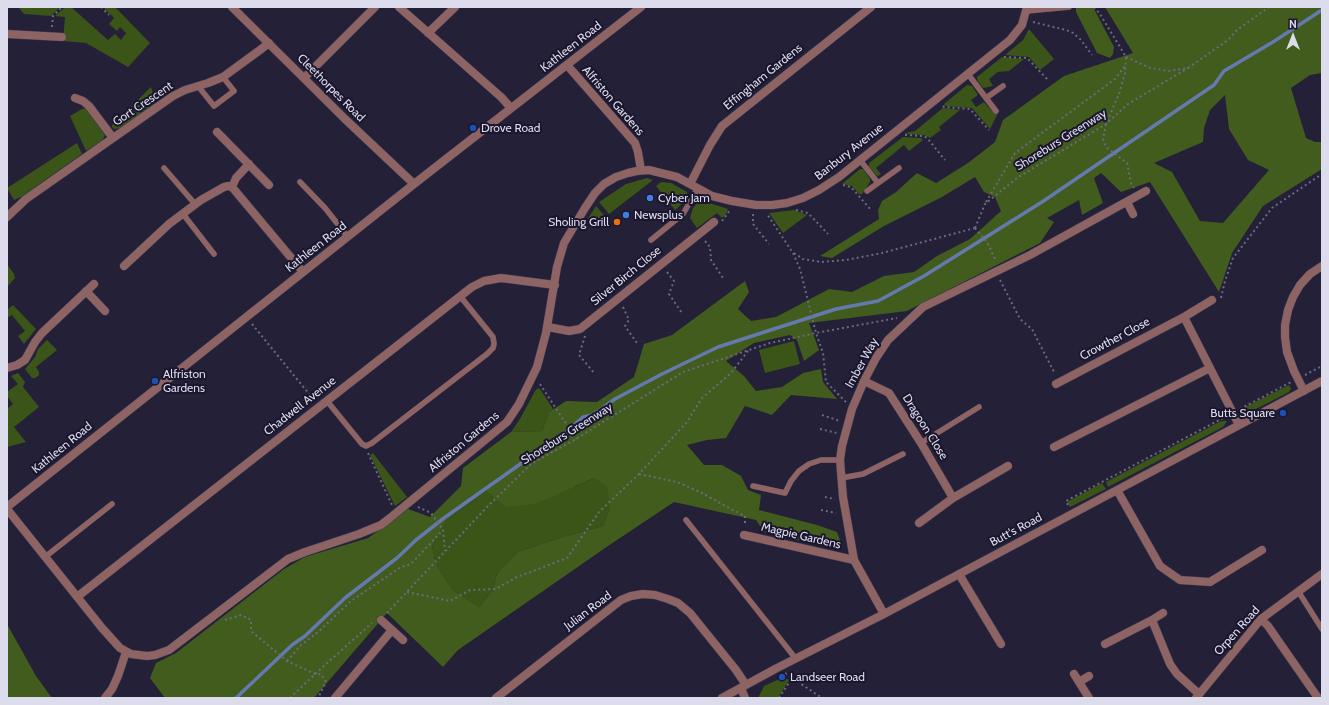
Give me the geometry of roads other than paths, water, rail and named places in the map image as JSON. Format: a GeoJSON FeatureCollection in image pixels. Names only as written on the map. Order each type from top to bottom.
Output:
{"type":"FeatureCollection","features":[{"type":"Feature","properties":{"kind":"street","name":"Cleethorpes Road"},"geometry":{"type":"LineString","coordinates":[[232,7],[414,184]]}},
{"type":"Feature","properties":{"kind":"street"},"geometry":{"type":"LineString","coordinates":[[304,78],[375,7]]}},
{"type":"Feature","properties":{"kind":"street"},"geometry":{"type":"LineString","coordinates":[[399,7],[501,97],[511,108]]}},
{"type":"Feature","properties":{"kind":"street"},"geometry":{"type":"LineString","coordinates":[[428,33],[455,7]]}},
{"type":"Feature","properties":{"kind":"street","name":"Kathleen Road"},"geometry":{"type":"LineString","coordinates":[[7,508],[414,184],[641,7]]}},
{"type":"Feature","properties":{"kind":"street","name":"Effingham Gardens"},"geometry":{"type":"LineString","coordinates":[[694,186],[710,145],[722,126],[871,7]]}},
{"type":"Feature","properties":{"kind":"street","name":"Banbury Avenue"},"geometry":{"type":"LineString","coordinates":[[641,170],[677,177],[712,196],[732,201],[757,205],[780,205],[803,198],[836,179],[1016,35],[1024,20],[1027,9]]}},
{"type":"Feature","properties":{"kind":"street"},"geometry":{"type":"LineString","coordinates":[[7,34],[62,37]]}},
{"type":"Feature","properties":{"kind":"street","name":"Gort Crescent"},"geometry":{"type":"LineString","coordinates":[[7,217],[22,202],[173,96],[185,90],[223,77],[268,43]]}},
{"type":"Feature","properties":{"kind":"street","name":"Alfriston Gardens"},"geometry":{"type":"LineString","coordinates":[[126,652],[147,656],[162,653],[174,646],[288,559],[310,550],[365,532],[380,525],[396,514],[507,422],[519,404],[534,374],[543,347],[548,327],[559,258],[564,242],[599,188],[622,175],[641,170],[635,143],[567,66]]}},
{"type":"Feature","properties":{"kind":"street","name":"Gort Crescent"},"geometry":{"type":"LineString","coordinates":[[75,98],[90,106],[113,138]]}},
{"type":"Feature","properties":{"kind":"street"},"geometry":{"type":"LineString","coordinates":[[217,132],[269,185]]}},
{"type":"Feature","properties":{"kind":"street"},"geometry":{"type":"LineString","coordinates":[[232,187],[236,178],[249,164]]}},
{"type":"Feature","properties":{"kind":"street"},"geometry":{"type":"LineString","coordinates":[[124,266],[169,224],[196,204],[224,187],[232,187]]}},
{"type":"Feature","properties":{"kind":"street"},"geometry":{"type":"LineString","coordinates":[[232,187],[303,272]]}},
{"type":"Feature","properties":{"kind":"street","name":"Imber Way"},"geometry":{"type":"LineString","coordinates":[[884,614],[854,560],[846,515],[840,460],[844,435],[852,409],[876,358],[888,340],[923,307],[1030,255],[1146,191]]}},
{"type":"Feature","properties":{"kind":"street"},"geometry":{"type":"LineString","coordinates":[[7,206],[12,206],[22,202]]}},
{"type":"Feature","properties":{"kind":"street"},"geometry":{"type":"LineString","coordinates":[[1127,202],[1133,214]]}},
{"type":"Feature","properties":{"kind":"street","name":"Silver Birch Close"},"geometry":{"type":"LineString","coordinates":[[548,327],[575,331],[582,327],[714,222]]}},
{"type":"Feature","properties":{"kind":"street"},"geometry":{"type":"LineString","coordinates":[[1304,391],[1287,352],[1285,337],[1288,310],[1300,285],[1310,274],[1322,266]]}},
{"type":"Feature","properties":{"kind":"street","name":"Chadwell Avenue"},"geometry":{"type":"LineString","coordinates":[[77,597],[460,296],[478,284],[492,279],[510,279],[555,285]]}},
{"type":"Feature","properties":{"kind":"street"},"geometry":{"type":"LineString","coordinates":[[7,368],[17,365],[25,360],[42,333],[94,284]]}},
{"type":"Feature","properties":{"kind":"street"},"geometry":{"type":"LineString","coordinates":[[86,291],[105,311]]}},
{"type":"Feature","properties":{"kind":"street","name":"Crowther Close"},"geometry":{"type":"LineString","coordinates":[[1057,383],[1212,300]]}},
{"type":"Feature","properties":{"kind":"street"},"geometry":{"type":"LineString","coordinates":[[1184,316],[1239,425]]}},
{"type":"Feature","properties":{"kind":"street"},"geometry":{"type":"LineString","coordinates":[[1054,447],[1210,368]]}},
{"type":"Feature","properties":{"kind":"street","name":"Dragoon Close"},"geometry":{"type":"LineString","coordinates":[[864,381],[890,393],[953,498]]}},
{"type":"Feature","properties":{"kind":"street","name":"Butt's Road"},"geometry":{"type":"LineString","coordinates":[[722,698],[1322,382]]}},
{"type":"Feature","properties":{"kind":"street"},"geometry":{"type":"LineString","coordinates":[[919,523],[953,498],[1008,466]]}},
{"type":"Feature","properties":{"kind":"street"},"geometry":{"type":"LineString","coordinates":[[1116,490],[1160,566],[1180,580],[1210,582],[1262,550]]}},
{"type":"Feature","properties":{"kind":"street"},"geometry":{"type":"LineString","coordinates":[[7,508],[115,643],[126,652],[118,676],[112,689],[105,698]]}},
{"type":"Feature","properties":{"kind":"street","name":"Magpie Gardens"},"geometry":{"type":"LineString","coordinates":[[744,535],[854,560]]}},
{"type":"Feature","properties":{"kind":"street"},"geometry":{"type":"LineString","coordinates":[[959,574],[1001,644]]}},
{"type":"Feature","properties":{"kind":"street","name":"Orpen Road"},"geometry":{"type":"LineString","coordinates":[[1198,696],[1261,619],[1322,574]]}},
{"type":"Feature","properties":{"kind":"street","name":"Julian Road"},"geometry":{"type":"LineString","coordinates":[[496,698],[621,600],[642,594],[656,595],[668,599],[678,603],[690,613],[736,670],[743,686]]}},
{"type":"Feature","properties":{"kind":"street"},"geometry":{"type":"LineString","coordinates":[[1105,644],[1163,613]]}},
{"type":"Feature","properties":{"kind":"street"},"geometry":{"type":"LineString","coordinates":[[1261,619],[1268,626],[1320,698]]}},
{"type":"Feature","properties":{"kind":"street"},"geometry":{"type":"LineString","coordinates":[[381,620],[403,640]]}},
{"type":"Feature","properties":{"kind":"street"},"geometry":{"type":"LineString","coordinates":[[1152,620],[1170,664],[1177,674],[1198,696]]}},
{"type":"Feature","properties":{"kind":"street"},"geometry":{"type":"LineString","coordinates":[[335,698],[392,630]]}},
{"type":"Feature","properties":{"kind":"street"},"geometry":{"type":"LineString","coordinates":[[1074,674],[1088,698]]}},
{"type":"Feature","properties":{"kind":"street"},"geometry":{"type":"LineString","coordinates":[[1079,682],[1089,676]]}},
{"type":"Feature","properties":{"kind":"street"},"geometry":{"type":"LineString","coordinates":[[743,686],[745,698]]}},
{"type":"Feature","properties":{"kind":"lane"},"geometry":{"type":"LineString","coordinates":[[1027,9],[1069,7]]}},
{"type":"Feature","properties":{"kind":"lane"},"geometry":{"type":"LineString","coordinates":[[968,74],[996,111]]}},
{"type":"Feature","properties":{"kind":"lane"},"geometry":{"type":"LineString","coordinates":[[198,86],[214,106],[234,91],[223,77]]}},
{"type":"Feature","properties":{"kind":"lane"},"geometry":{"type":"LineString","coordinates":[[986,98],[1003,86]]}},
{"type":"Feature","properties":{"kind":"lane"},"geometry":{"type":"LineString","coordinates":[[860,160],[878,183]]}},
{"type":"Feature","properties":{"kind":"lane"},"geometry":{"type":"LineString","coordinates":[[164,168],[196,204]]}},
{"type":"Feature","properties":{"kind":"lane"},"geometry":{"type":"LineString","coordinates":[[867,191],[899,168]]}},
{"type":"Feature","properties":{"kind":"lane"},"geometry":{"type":"LineString","coordinates":[[300,182],[325,208],[348,237]]}},
{"type":"Feature","properties":{"kind":"lane"},"geometry":{"type":"LineString","coordinates":[[651,240],[684,214],[694,186]]}},
{"type":"Feature","properties":{"kind":"lane"},"geometry":{"type":"LineString","coordinates":[[183,214],[214,254]]}},
{"type":"Feature","properties":{"kind":"lane"},"geometry":{"type":"LineString","coordinates":[[327,400],[364,445],[369,445],[487,354],[493,348],[494,340],[491,333],[460,296]]}},
{"type":"Feature","properties":{"kind":"lane"},"geometry":{"type":"LineString","coordinates":[[921,443],[978,407]]}},
{"type":"Feature","properties":{"kind":"lane"},"geometry":{"type":"LineString","coordinates":[[841,478],[863,474],[903,454]]}},
{"type":"Feature","properties":{"kind":"lane"},"geometry":{"type":"LineString","coordinates":[[753,486],[785,493],[791,481],[799,471],[809,464],[822,460],[840,460]]}},
{"type":"Feature","properties":{"kind":"lane"},"geometry":{"type":"LineString","coordinates":[[45,557],[112,504]]}},
{"type":"Feature","properties":{"kind":"lane"},"geometry":{"type":"LineString","coordinates":[[686,520],[796,658]]}},
{"type":"Feature","properties":{"kind":"lane"},"geometry":{"type":"LineString","coordinates":[[1298,591],[1322,629]]}},
{"type":"Feature","properties":{"kind":"waterway"},"geometry":{"type":"LineString","coordinates":[[236,698],[345,598],[397,558],[416,540],[444,518],[543,448],[553,444],[583,417],[593,415],[615,399],[718,347],[836,309],[878,301],[924,276],[1042,202],[1214,85],[1224,71],[1273,42],[1322,10]]}},
{"type":"Feature","properties":{"kind":"place","name":"Drove Road"},"geometry":{"type":"Point","coordinates":[473,128]}},
{"type":"Feature","properties":{"kind":"place","name":"Cyber Jam"},"geometry":{"type":"Point","coordinates":[650,198]}},
{"type":"Feature","properties":{"kind":"place","name":"Newsplus"},"geometry":{"type":"Point","coordinates":[626,215]}},
{"type":"Feature","properties":{"kind":"place","name":"Sholing Grill"},"geometry":{"type":"Point","coordinates":[617,222]}},
{"type":"Feature","properties":{"kind":"place","name":"Alfriston Gardens"},"geometry":{"type":"Point","coordinates":[155,381]}},
{"type":"Feature","properties":{"kind":"place","name":"Butts Square"},"geometry":{"type":"Point","coordinates":[1283,413]}},
{"type":"Feature","properties":{"kind":"place","name":"Landseer Road"},"geometry":{"type":"Point","coordinates":[782,677]}}]}
